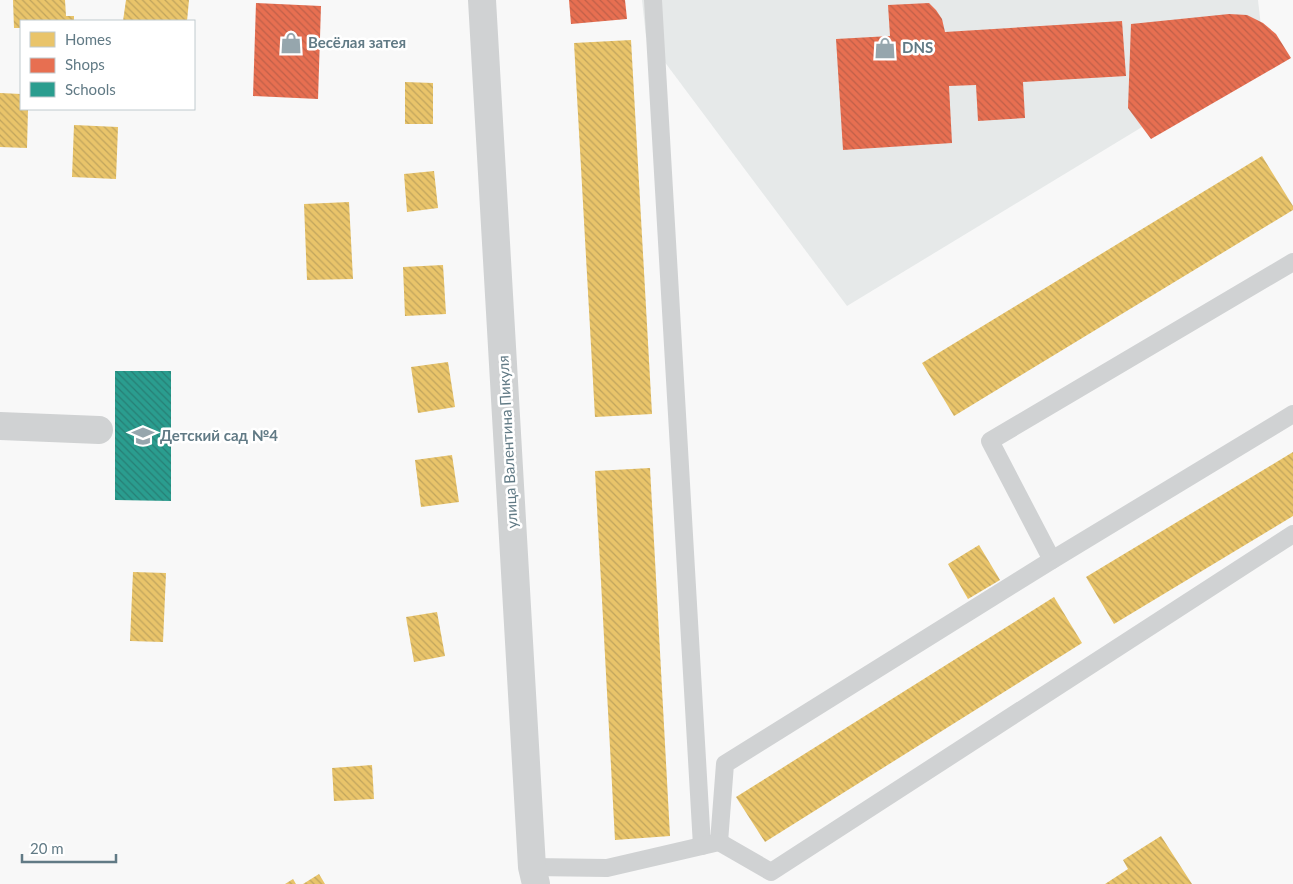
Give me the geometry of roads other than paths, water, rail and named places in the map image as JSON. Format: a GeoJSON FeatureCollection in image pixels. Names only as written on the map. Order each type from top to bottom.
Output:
{"type":"FeatureCollection","features":[{"type":"Feature","properties":{"kind":"street","name":"улица Валентина Пикуля"},"geometry":{"type":"LineString","coordinates":[[482,0],[534,875]]}},
{"type":"Feature","properties":{"kind":"street"},"geometry":{"type":"LineString","coordinates":[[0,426],[98,430]]}},
{"type":"Feature","properties":{"kind":"lane"},"geometry":{"type":"LineString","coordinates":[[653,0],[710,844]]}},
{"type":"Feature","properties":{"kind":"lane"},"geometry":{"type":"LineString","coordinates":[[1052,560],[990,441],[1293,262]]}},
{"type":"Feature","properties":{"kind":"lane"},"geometry":{"type":"LineString","coordinates":[[710,844],[725,764],[1052,560],[1293,414]]}},
{"type":"Feature","properties":{"kind":"lane"},"geometry":{"type":"LineString","coordinates":[[534,875],[607,868],[710,844],[771,872],[1293,534]]}},
{"type":"Feature","properties":{"kind":"place","name":"Весёлая затея"},"geometry":{"type":"Point","coordinates":[291,43]}},
{"type":"Feature","properties":{"kind":"place","name":"DNS"},"geometry":{"type":"Point","coordinates":[885,48]}},
{"type":"Feature","properties":{"kind":"place","name":"Детский сад №4"},"geometry":{"type":"Point","coordinates":[143,436]}}]}
